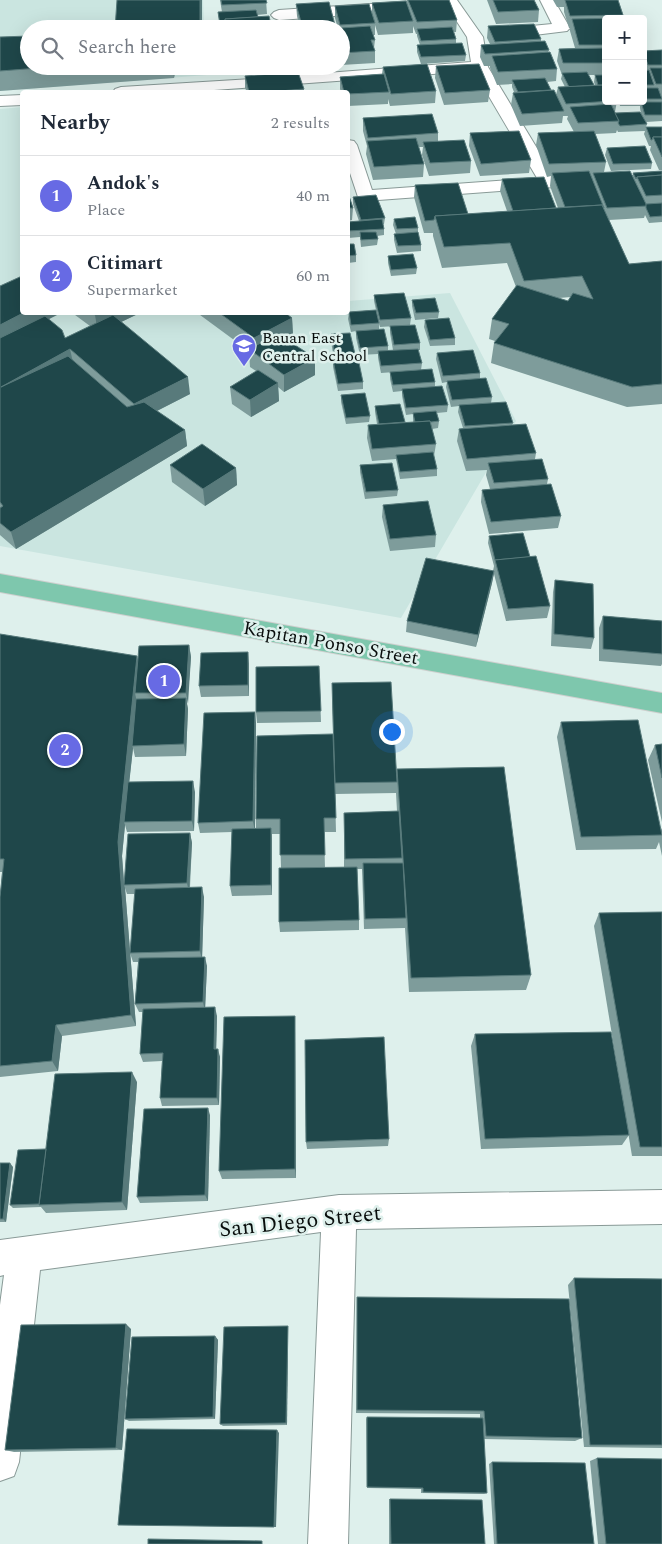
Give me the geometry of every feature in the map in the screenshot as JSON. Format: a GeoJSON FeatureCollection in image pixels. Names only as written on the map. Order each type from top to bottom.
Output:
{"type":"FeatureCollection","features":[{"type":"Feature","properties":{"kind":"main road","name":"Kapitan Ponso Street"},"geometry":{"type":"LineString","coordinates":[[0,584],[173,612],[662,703]]}},
{"type":"Feature","properties":{"kind":"street"},"geometry":{"type":"LineString","coordinates":[[475,37],[562,28],[548,0]]}},
{"type":"Feature","properties":{"kind":"street"},"geometry":{"type":"LineString","coordinates":[[279,14],[452,3],[475,37],[480,67],[549,182],[365,196],[350,150]]}},
{"type":"Feature","properties":{"kind":"street"},"geometry":{"type":"LineString","coordinates":[[297,75],[322,85],[480,67]]}},
{"type":"Feature","properties":{"kind":"street"},"geometry":{"type":"LineString","coordinates":[[139,90],[274,75]]}},
{"type":"Feature","properties":{"kind":"street"},"geometry":{"type":"LineString","coordinates":[[0,102],[20,100]]}},
{"type":"Feature","properties":{"kind":"street","name":"San Diego Street"},"geometry":{"type":"LineString","coordinates":[[12,1256],[339,1212],[662,1206]]}},
{"type":"Feature","properties":{"kind":"street"},"geometry":{"type":"LineString","coordinates":[[328,1544],[339,1212]]}},
{"type":"Feature","properties":{"kind":"street"},"geometry":{"type":"LineString","coordinates":[[0,1462],[12,1256]]}},
{"type":"Feature","properties":{"kind":"shaded area"},"geometry":{"type":"Polygon","coordinates":[[[0,0],[203,0],[204,20],[20,20],[20,75],[207,75],[0,91],[0,0]]]}},
{"type":"Feature","properties":{"kind":"shaded area","name":"Bauan East Central School"},"geometry":{"type":"Polygon","coordinates":[[[20,107],[20,315],[350,315],[350,301],[450,293],[516,421],[401,618],[0,546],[0,109],[20,107]]]}},
{"type":"Feature","properties":{"kind":"building"},"geometry":{"type":"Polygon","coordinates":[[[117,0],[200,0],[200,20],[116,20],[117,0]]]}},
{"type":"Feature","properties":{"kind":"building"},"geometry":{"type":"Polygon","coordinates":[[[221,0],[266,0],[267,3],[222,5],[221,0]]]}},
{"type":"Feature","properties":{"kind":"building"},"geometry":{"type":"Polygon","coordinates":[[[408,0],[449,0],[457,20],[417,22],[408,0]]]}},
{"type":"Feature","properties":{"kind":"building"},"geometry":{"type":"Polygon","coordinates":[[[493,0],[534,0],[539,10],[498,12],[493,0]]]}},
{"type":"Feature","properties":{"kind":"building"},"geometry":{"type":"Polygon","coordinates":[[[565,0],[618,0],[623,15],[602,15],[570,16],[565,0]]]}},
{"type":"Feature","properties":{"kind":"building"},"geometry":{"type":"Polygon","coordinates":[[[406,1],[413,21],[379,23],[372,3],[406,1]]]}},
{"type":"Feature","properties":{"kind":"building"},"geometry":{"type":"Polygon","coordinates":[[[329,2],[334,20],[300,20],[296,4],[329,2]]]}},
{"type":"Feature","properties":{"kind":"building"},"geometry":{"type":"Polygon","coordinates":[[[369,4],[375,23],[350,24],[350,20],[339,20],[335,6],[369,4]]]}},
{"type":"Feature","properties":{"kind":"building"},"geometry":{"type":"Polygon","coordinates":[[[256,10],[258,17],[219,20],[218,12],[256,10]]]}},
{"type":"Feature","properties":{"kind":"building"},"geometry":{"type":"Polygon","coordinates":[[[269,16],[270,20],[225,20],[269,16]]]}},
{"type":"Feature","properties":{"kind":"building"},"geometry":{"type":"Polygon","coordinates":[[[602,18],[602,45],[579,45],[572,19],[602,18]]]}},
{"type":"Feature","properties":{"kind":"building"},"geometry":{"type":"Polygon","coordinates":[[[534,24],[541,39],[495,42],[488,26],[534,24]]]}},
{"type":"Feature","properties":{"kind":"building"},"geometry":{"type":"Polygon","coordinates":[[[370,26],[375,40],[371,40],[375,51],[350,52],[350,27],[370,26]]]}},
{"type":"Feature","properties":{"kind":"building"},"geometry":{"type":"Polygon","coordinates":[[[452,27],[456,39],[421,41],[417,29],[452,27]]]}},
{"type":"Feature","properties":{"kind":"building"},"geometry":{"type":"Polygon","coordinates":[[[20,36],[20,69],[0,71],[0,37],[20,36]]]}},
{"type":"Feature","properties":{"kind":"building"},"geometry":{"type":"Polygon","coordinates":[[[545,41],[549,50],[485,54],[481,45],[545,41]]]}},
{"type":"Feature","properties":{"kind":"building"},"geometry":{"type":"Polygon","coordinates":[[[462,43],[466,55],[421,57],[417,45],[462,43]]]}},
{"type":"Feature","properties":{"kind":"building"},"geometry":{"type":"Polygon","coordinates":[[[602,48],[602,63],[563,63],[559,49],[602,48]]]}},
{"type":"Feature","properties":{"kind":"building"},"geometry":{"type":"Polygon","coordinates":[[[662,50],[662,65],[648,65],[647,51],[662,50]]]}},
{"type":"Feature","properties":{"kind":"building"},"geometry":{"type":"Polygon","coordinates":[[[550,52],[557,69],[498,72],[492,56],[550,52]]]}},
{"type":"Feature","properties":{"kind":"building"},"geometry":{"type":"Polygon","coordinates":[[[427,64],[436,91],[391,94],[383,67],[427,64]]]}},
{"type":"Feature","properties":{"kind":"building"},"geometry":{"type":"Polygon","coordinates":[[[479,64],[490,90],[445,93],[436,66],[479,64]]]}},
{"type":"Feature","properties":{"kind":"building"},"geometry":{"type":"Polygon","coordinates":[[[650,68],[662,68],[662,84],[656,84],[650,68]]]}},
{"type":"Feature","properties":{"kind":"building"},"geometry":{"type":"Polygon","coordinates":[[[647,70],[649,70],[654,85],[647,85],[647,70]]]}},
{"type":"Feature","properties":{"kind":"building"},"geometry":{"type":"Polygon","coordinates":[[[587,72],[594,85],[569,87],[562,73],[587,72]]]}},
{"type":"Feature","properties":{"kind":"building"},"geometry":{"type":"Polygon","coordinates":[[[384,74],[389,92],[350,94],[350,90],[343,90],[340,77],[384,74]]]}},
{"type":"Feature","properties":{"kind":"building"},"geometry":{"type":"Polygon","coordinates":[[[299,75],[304,89],[248,90],[245,76],[299,75]]]}},
{"type":"Feature","properties":{"kind":"building"},"geometry":{"type":"Polygon","coordinates":[[[595,75],[602,75],[602,85],[598,85],[595,75]]]}},
{"type":"Feature","properties":{"kind":"building"},"geometry":{"type":"Polygon","coordinates":[[[545,78],[551,90],[518,92],[512,80],[545,78]]]}},
{"type":"Feature","properties":{"kind":"building"},"geometry":{"type":"Polygon","coordinates":[[[602,85],[602,102],[566,104],[558,87],[602,85]]]}},
{"type":"Feature","properties":{"kind":"building"},"geometry":{"type":"Polygon","coordinates":[[[647,88],[658,88],[662,99],[647,99],[647,88]]]}},
{"type":"Feature","properties":{"kind":"building"},"geometry":{"type":"Polygon","coordinates":[[[554,90],[564,111],[522,114],[513,93],[554,90]]]}},
{"type":"Feature","properties":{"kind":"building"},"geometry":{"type":"Polygon","coordinates":[[[647,102],[662,102],[662,115],[645,115],[642,105],[647,105],[647,102]]]}},
{"type":"Feature","properties":{"kind":"building"},"geometry":{"type":"Polygon","coordinates":[[[611,105],[619,121],[578,123],[570,107],[611,105]]]}},
{"type":"Feature","properties":{"kind":"building"},"geometry":{"type":"Polygon","coordinates":[[[640,112],[647,124],[620,126],[615,113],[640,112]]]}},
{"type":"Feature","properties":{"kind":"building"},"geometry":{"type":"Polygon","coordinates":[[[432,114],[438,133],[368,138],[363,118],[432,114]]]}},
{"type":"Feature","properties":{"kind":"building"},"geometry":{"type":"Polygon","coordinates":[[[646,127],[662,127],[662,137],[653,137],[651,140],[646,127]]]}},
{"type":"Feature","properties":{"kind":"building"},"geometry":{"type":"Polygon","coordinates":[[[519,131],[531,160],[481,164],[470,133],[519,131]]]}},
{"type":"Feature","properties":{"kind":"building"},"geometry":{"type":"Polygon","coordinates":[[[594,131],[606,162],[549,164],[538,133],[594,131]]]}},
{"type":"Feature","properties":{"kind":"building"},"geometry":{"type":"Polygon","coordinates":[[[653,137],[662,137],[662,157],[653,137]]]}},
{"type":"Feature","properties":{"kind":"building"},"geometry":{"type":"Polygon","coordinates":[[[416,138],[424,164],[374,167],[367,141],[416,138]]]}},
{"type":"Feature","properties":{"kind":"building"},"geometry":{"type":"Polygon","coordinates":[[[464,140],[471,161],[430,163],[423,142],[464,140]]]}},
{"type":"Feature","properties":{"kind":"building"},"geometry":{"type":"Polygon","coordinates":[[[645,146],[652,163],[613,164],[607,148],[645,146]]]}},
{"type":"Feature","properties":{"kind":"building"},"geometry":{"type":"Polygon","coordinates":[[[589,171],[604,208],[602,205],[565,207],[552,173],[589,171]]]}},
{"type":"Feature","properties":{"kind":"building"},"geometry":{"type":"Polygon","coordinates":[[[630,171],[647,206],[607,208],[593,173],[630,171]]]}},
{"type":"Feature","properties":{"kind":"building"},"geometry":{"type":"Polygon","coordinates":[[[662,171],[662,175],[637,177],[636,179],[633,173],[662,171]]]}},
{"type":"Feature","properties":{"kind":"building"},"geometry":{"type":"Polygon","coordinates":[[[662,175],[662,195],[646,196],[637,177],[662,175]]]}},
{"type":"Feature","properties":{"kind":"building"},"geometry":{"type":"Polygon","coordinates":[[[544,177],[556,208],[513,211],[502,179],[544,177]]]}},
{"type":"Feature","properties":{"kind":"building"},"geometry":{"type":"Polygon","coordinates":[[[458,183],[468,214],[435,216],[434,220],[425,221],[415,185],[458,183]]]}},
{"type":"Feature","properties":{"kind":"building"},"geometry":{"type":"Polygon","coordinates":[[[376,195],[385,218],[361,220],[353,197],[376,195]]]}},
{"type":"Feature","properties":{"kind":"building"},"geometry":{"type":"Polygon","coordinates":[[[662,203],[662,216],[650,217],[646,204],[662,203]]]}},
{"type":"Feature","properties":{"kind":"building"},"geometry":{"type":"Polygon","coordinates":[[[602,205],[629,264],[662,261],[662,384],[632,387],[494,343],[509,324],[492,319],[517,285],[568,301],[573,293],[593,299],[582,276],[524,281],[510,243],[444,247],[435,216],[602,205]]]}},
{"type":"Feature","properties":{"kind":"building"},"geometry":{"type":"Polygon","coordinates":[[[415,217],[418,228],[397,229],[394,219],[415,217]]]}},
{"type":"Feature","properties":{"kind":"building"},"geometry":{"type":"Polygon","coordinates":[[[382,219],[384,229],[350,231],[350,222],[382,219]]]}},
{"type":"Feature","properties":{"kind":"building"},"geometry":{"type":"Polygon","coordinates":[[[360,232],[376,232],[378,239],[361,240],[360,232]]]}},
{"type":"Feature","properties":{"kind":"building"},"geometry":{"type":"Polygon","coordinates":[[[418,232],[421,245],[398,246],[394,234],[418,232]]]}},
{"type":"Feature","properties":{"kind":"building"},"geometry":{"type":"Polygon","coordinates":[[[350,244],[354,244],[356,255],[350,256],[350,244]]]}},
{"type":"Feature","properties":{"kind":"building"},"geometry":{"type":"Polygon","coordinates":[[[413,254],[417,268],[391,270],[388,256],[413,254]]]}},
{"type":"Feature","properties":{"kind":"building"},"geometry":{"type":"Polygon","coordinates":[[[20,277],[20,315],[0,325],[0,286],[20,277]]]}},
{"type":"Feature","properties":{"kind":"building"},"geometry":{"type":"Polygon","coordinates":[[[404,293],[411,318],[380,320],[374,295],[404,293]]]}},
{"type":"Feature","properties":{"kind":"building"},"geometry":{"type":"Polygon","coordinates":[[[435,298],[439,312],[416,313],[412,300],[435,298]]]}},
{"type":"Feature","properties":{"kind":"building"},"geometry":{"type":"Polygon","coordinates":[[[376,310],[379,323],[351,325],[350,312],[376,310]]]}},
{"type":"Feature","properties":{"kind":"building"},"geometry":{"type":"Polygon","coordinates":[[[113,315],[188,377],[134,404],[70,349],[1,387],[68,356],[127,407],[144,402],[185,430],[11,532],[0,523],[0,508],[3,506],[0,502],[0,338],[45,316],[62,330],[65,338],[113,315]]]}},
{"type":"Feature","properties":{"kind":"building"},"geometry":{"type":"Polygon","coordinates":[[[222,315],[288,315],[292,318],[254,338],[222,315]]]}},
{"type":"Feature","properties":{"kind":"building"},"geometry":{"type":"Polygon","coordinates":[[[449,318],[455,338],[430,340],[425,320],[449,318]]]}},
{"type":"Feature","properties":{"kind":"building"},"geometry":{"type":"Polygon","coordinates":[[[415,325],[420,343],[394,345],[390,326],[415,325]]]}},
{"type":"Feature","properties":{"kind":"building"},"geometry":{"type":"Polygon","coordinates":[[[384,329],[388,346],[360,348],[356,331],[384,329]]]}},
{"type":"Feature","properties":{"kind":"building"},"geometry":{"type":"Polygon","coordinates":[[[350,333],[355,354],[335,355],[331,334],[350,333]]]}},
{"type":"Feature","properties":{"kind":"building"},"geometry":{"type":"Polygon","coordinates":[[[278,334],[315,358],[284,375],[249,349],[278,334]]]}},
{"type":"Feature","properties":{"kind":"building"},"geometry":{"type":"Polygon","coordinates":[[[418,349],[422,363],[381,366],[378,351],[418,349]]]}},
{"type":"Feature","properties":{"kind":"building"},"geometry":{"type":"Polygon","coordinates":[[[473,350],[480,373],[443,376],[437,353],[473,350]]]}},
{"type":"Feature","properties":{"kind":"building"},"geometry":{"type":"Polygon","coordinates":[[[358,358],[363,382],[338,384],[333,360],[358,358]]]}},
{"type":"Feature","properties":{"kind":"building"},"geometry":{"type":"Polygon","coordinates":[[[432,369],[435,382],[393,385],[390,372],[432,369]]]}},
{"type":"Feature","properties":{"kind":"building"},"geometry":{"type":"Polygon","coordinates":[[[258,370],[278,383],[250,400],[230,387],[258,370]]]}},
{"type":"Feature","properties":{"kind":"building"},"geometry":{"type":"Polygon","coordinates":[[[486,378],[492,397],[452,400],[447,381],[486,378]]]}},
{"type":"Feature","properties":{"kind":"building"},"geometry":{"type":"Polygon","coordinates":[[[442,386],[448,405],[406,408],[402,389],[442,386]]]}},
{"type":"Feature","properties":{"kind":"building"},"geometry":{"type":"Polygon","coordinates":[[[365,393],[370,416],[346,418],[341,395],[365,393]]]}},
{"type":"Feature","properties":{"kind":"building"},"geometry":{"type":"Polygon","coordinates":[[[506,402],[513,423],[465,426],[459,405],[506,402]]]}},
{"type":"Feature","properties":{"kind":"building"},"geometry":{"type":"Polygon","coordinates":[[[400,404],[405,422],[379,424],[375,406],[400,404]]]}},
{"type":"Feature","properties":{"kind":"building"},"geometry":{"type":"Polygon","coordinates":[[[436,411],[439,421],[415,422],[413,413],[436,411]]]}},
{"type":"Feature","properties":{"kind":"building"},"geometry":{"type":"Polygon","coordinates":[[[430,421],[436,444],[372,449],[368,425],[430,421]]]}},
{"type":"Feature","properties":{"kind":"building"},"geometry":{"type":"Polygon","coordinates":[[[526,424],[536,453],[467,459],[459,429],[526,424]]]}},
{"type":"Feature","properties":{"kind":"building"},"geometry":{"type":"Polygon","coordinates":[[[202,444],[236,468],[203,489],[170,465],[202,444]]]}},
{"type":"Feature","properties":{"kind":"building"},"geometry":{"type":"Polygon","coordinates":[[[433,452],[437,469],[400,472],[396,455],[433,452]]]}},
{"type":"Feature","properties":{"kind":"building"},"geometry":{"type":"Polygon","coordinates":[[[542,459],[548,479],[494,483],[488,463],[542,459]]]}},
{"type":"Feature","properties":{"kind":"building"},"geometry":{"type":"Polygon","coordinates":[[[392,463],[398,490],[366,492],[360,465],[392,463]]]}},
{"type":"Feature","properties":{"kind":"building"},"geometry":{"type":"Polygon","coordinates":[[[551,484],[561,516],[491,522],[482,490],[551,484]]]}},
{"type":"Feature","properties":{"kind":"building"},"geometry":{"type":"Polygon","coordinates":[[[428,501],[436,535],[390,539],[383,505],[428,501]]]}},
{"type":"Feature","properties":{"kind":"building"},"geometry":{"type":"Polygon","coordinates":[[[523,533],[530,557],[495,560],[489,536],[523,533]]]}},
{"type":"Feature","properties":{"kind":"building"},"geometry":{"type":"Polygon","coordinates":[[[536,556],[550,606],[508,609],[495,560],[536,556]]]}},
{"type":"Feature","properties":{"kind":"building"},"geometry":{"type":"Polygon","coordinates":[[[426,558],[494,571],[478,635],[407,621],[426,558]]]}},
{"type":"Feature","properties":{"kind":"building"},"geometry":{"type":"Polygon","coordinates":[[[555,580],[593,584],[594,638],[554,634],[555,580]]]}},
{"type":"Feature","properties":{"kind":"building"},"geometry":{"type":"Polygon","coordinates":[[[603,616],[662,621],[662,654],[603,649],[603,616]]]}},
{"type":"Feature","properties":{"kind":"building"},"geometry":{"type":"Polygon","coordinates":[[[0,634],[137,656],[118,842],[131,1015],[56,1025],[52,1061],[0,1066],[0,897],[4,859],[0,859],[0,634]]]}},
{"type":"Feature","properties":{"kind":"building"},"geometry":{"type":"Polygon","coordinates":[[[189,645],[186,693],[135,693],[139,646],[189,645]]]}},
{"type":"Feature","properties":{"kind":"building"},"geometry":{"type":"Polygon","coordinates":[[[248,652],[248,685],[199,686],[201,653],[248,652]]]}},
{"type":"Feature","properties":{"kind":"building"},"geometry":{"type":"Polygon","coordinates":[[[319,666],[321,711],[256,712],[256,667],[319,666]]]}},
{"type":"Feature","properties":{"kind":"building"},"geometry":{"type":"Polygon","coordinates":[[[391,682],[397,782],[335,783],[332,683],[391,682]]]}},
{"type":"Feature","properties":{"kind":"building"},"geometry":{"type":"Polygon","coordinates":[[[186,698],[184,744],[132,746],[136,699],[186,698]]]}},
{"type":"Feature","properties":{"kind":"building"},"geometry":{"type":"Polygon","coordinates":[[[255,712],[253,821],[198,823],[204,713],[255,712]]]}},
{"type":"Feature","properties":{"kind":"building"},"geometry":{"type":"Polygon","coordinates":[[[638,720],[662,835],[581,837],[561,722],[638,720]]]}},
{"type":"Feature","properties":{"kind":"building"},"geometry":{"type":"Polygon","coordinates":[[[333,734],[336,818],[324,818],[325,855],[280,855],[280,819],[256,819],[257,736],[333,734]]]}},
{"type":"Feature","properties":{"kind":"building"},"geometry":{"type":"Polygon","coordinates":[[[662,744],[662,778],[655,745],[662,744]]]}},
{"type":"Feature","properties":{"kind":"building"},"geometry":{"type":"Polygon","coordinates":[[[504,767],[531,975],[411,978],[397,769],[504,767]]]}},
{"type":"Feature","properties":{"kind":"building"},"geometry":{"type":"Polygon","coordinates":[[[193,781],[192,821],[124,822],[128,782],[193,781]]]}},
{"type":"Feature","properties":{"kind":"building"},"geometry":{"type":"Polygon","coordinates":[[[399,811],[402,858],[345,859],[344,813],[399,811]]]}},
{"type":"Feature","properties":{"kind":"building"},"geometry":{"type":"Polygon","coordinates":[[[271,828],[271,885],[230,886],[232,829],[271,828]]]}},
{"type":"Feature","properties":{"kind":"building"},"geometry":{"type":"Polygon","coordinates":[[[190,833],[187,883],[124,885],[128,834],[190,833]]]}},
{"type":"Feature","properties":{"kind":"building"},"geometry":{"type":"Polygon","coordinates":[[[363,863],[403,863],[406,918],[365,919],[363,863]]]}},
{"type":"Feature","properties":{"kind":"building"},"geometry":{"type":"Polygon","coordinates":[[[357,867],[359,920],[279,922],[279,868],[357,867]]]}},
{"type":"Feature","properties":{"kind":"building"},"geometry":{"type":"Polygon","coordinates":[[[202,887],[200,951],[130,953],[135,889],[202,887]]]}},
{"type":"Feature","properties":{"kind":"building"},"geometry":{"type":"Polygon","coordinates":[[[662,912],[662,1147],[640,1147],[599,913],[662,912]]]}},
{"type":"Feature","properties":{"kind":"building"},"geometry":{"type":"Polygon","coordinates":[[[205,957],[203,1002],[135,1004],[139,958],[205,957]]]}},
{"type":"Feature","properties":{"kind":"building"},"geometry":{"type":"Polygon","coordinates":[[[215,1007],[214,1049],[218,1049],[217,1098],[160,1098],[163,1053],[140,1054],[143,1009],[215,1007]]]}},
{"type":"Feature","properties":{"kind":"building"},"geometry":{"type":"Polygon","coordinates":[[[295,1016],[295,1169],[219,1171],[224,1017],[295,1016]]]}},
{"type":"Feature","properties":{"kind":"building"},"geometry":{"type":"Polygon","coordinates":[[[611,1032],[629,1135],[485,1139],[475,1034],[611,1032]]]}},
{"type":"Feature","properties":{"kind":"building"},"geometry":{"type":"Polygon","coordinates":[[[384,1037],[389,1139],[306,1142],[305,1040],[384,1037]]]}},
{"type":"Feature","properties":{"kind":"building"},"geometry":{"type":"Polygon","coordinates":[[[132,1072],[122,1202],[39,1205],[55,1074],[132,1072]]]}},
{"type":"Feature","properties":{"kind":"building"},"geometry":{"type":"Polygon","coordinates":[[[208,1108],[205,1195],[137,1197],[144,1109],[208,1108]]]}},
{"type":"Feature","properties":{"kind":"building"},"geometry":{"type":"Polygon","coordinates":[[[46,1149],[39,1204],[10,1205],[18,1150],[46,1149]]]}},
{"type":"Feature","properties":{"kind":"building"},"geometry":{"type":"Polygon","coordinates":[[[0,1163],[10,1163],[3,1219],[0,1219],[0,1163]]]}},
{"type":"Feature","properties":{"kind":"building"},"geometry":{"type":"Polygon","coordinates":[[[574,1278],[662,1279],[662,1445],[590,1445],[574,1278]]]}},
{"type":"Feature","properties":{"kind":"building"},"geometry":{"type":"Polygon","coordinates":[[[357,1297],[569,1299],[582,1438],[486,1436],[484,1411],[357,1410],[357,1297]]]}},
{"type":"Feature","properties":{"kind":"building"},"geometry":{"type":"Polygon","coordinates":[[[126,1324],[116,1448],[5,1450],[21,1325],[126,1324]]]}},
{"type":"Feature","properties":{"kind":"building"},"geometry":{"type":"Polygon","coordinates":[[[288,1326],[286,1423],[220,1424],[224,1327],[288,1326]]]}},
{"type":"Feature","properties":{"kind":"building"},"geometry":{"type":"Polygon","coordinates":[[[215,1336],[213,1417],[125,1419],[132,1337],[215,1336]]]}},
{"type":"Feature","properties":{"kind":"building"},"geometry":{"type":"Polygon","coordinates":[[[367,1417],[483,1418],[487,1493],[423,1492],[423,1488],[367,1487],[367,1417]]]}},
{"type":"Feature","properties":{"kind":"building"},"geometry":{"type":"Polygon","coordinates":[[[127,1429],[277,1430],[274,1527],[118,1525],[127,1429]]]}},
{"type":"Feature","properties":{"kind":"building"},"geometry":{"type":"Polygon","coordinates":[[[597,1458],[662,1459],[662,1544],[606,1544],[597,1458]]]}},
{"type":"Feature","properties":{"kind":"building"},"geometry":{"type":"Polygon","coordinates":[[[492,1462],[585,1463],[594,1544],[497,1544],[492,1462]]]}},
{"type":"Feature","properties":{"kind":"building"},"geometry":{"type":"Polygon","coordinates":[[[390,1499],[482,1500],[485,1544],[391,1544],[390,1499]]]}},
{"type":"Feature","properties":{"kind":"building"},"geometry":{"type":"Polygon","coordinates":[[[148,1539],[262,1541],[262,1544],[148,1544],[148,1539]]]}},
{"type":"Feature","properties":{"kind":"place","name":"Bauan East Central School"},"geometry":{"type":"Point","coordinates":[244,367]}},
{"type":"Feature","properties":{"kind":"place","name":"Andok's"},"geometry":{"type":"Point","coordinates":[164,681]}},
{"type":"Feature","properties":{"kind":"place","name":"Citimart"},"geometry":{"type":"Point","coordinates":[65,750]}}]}
